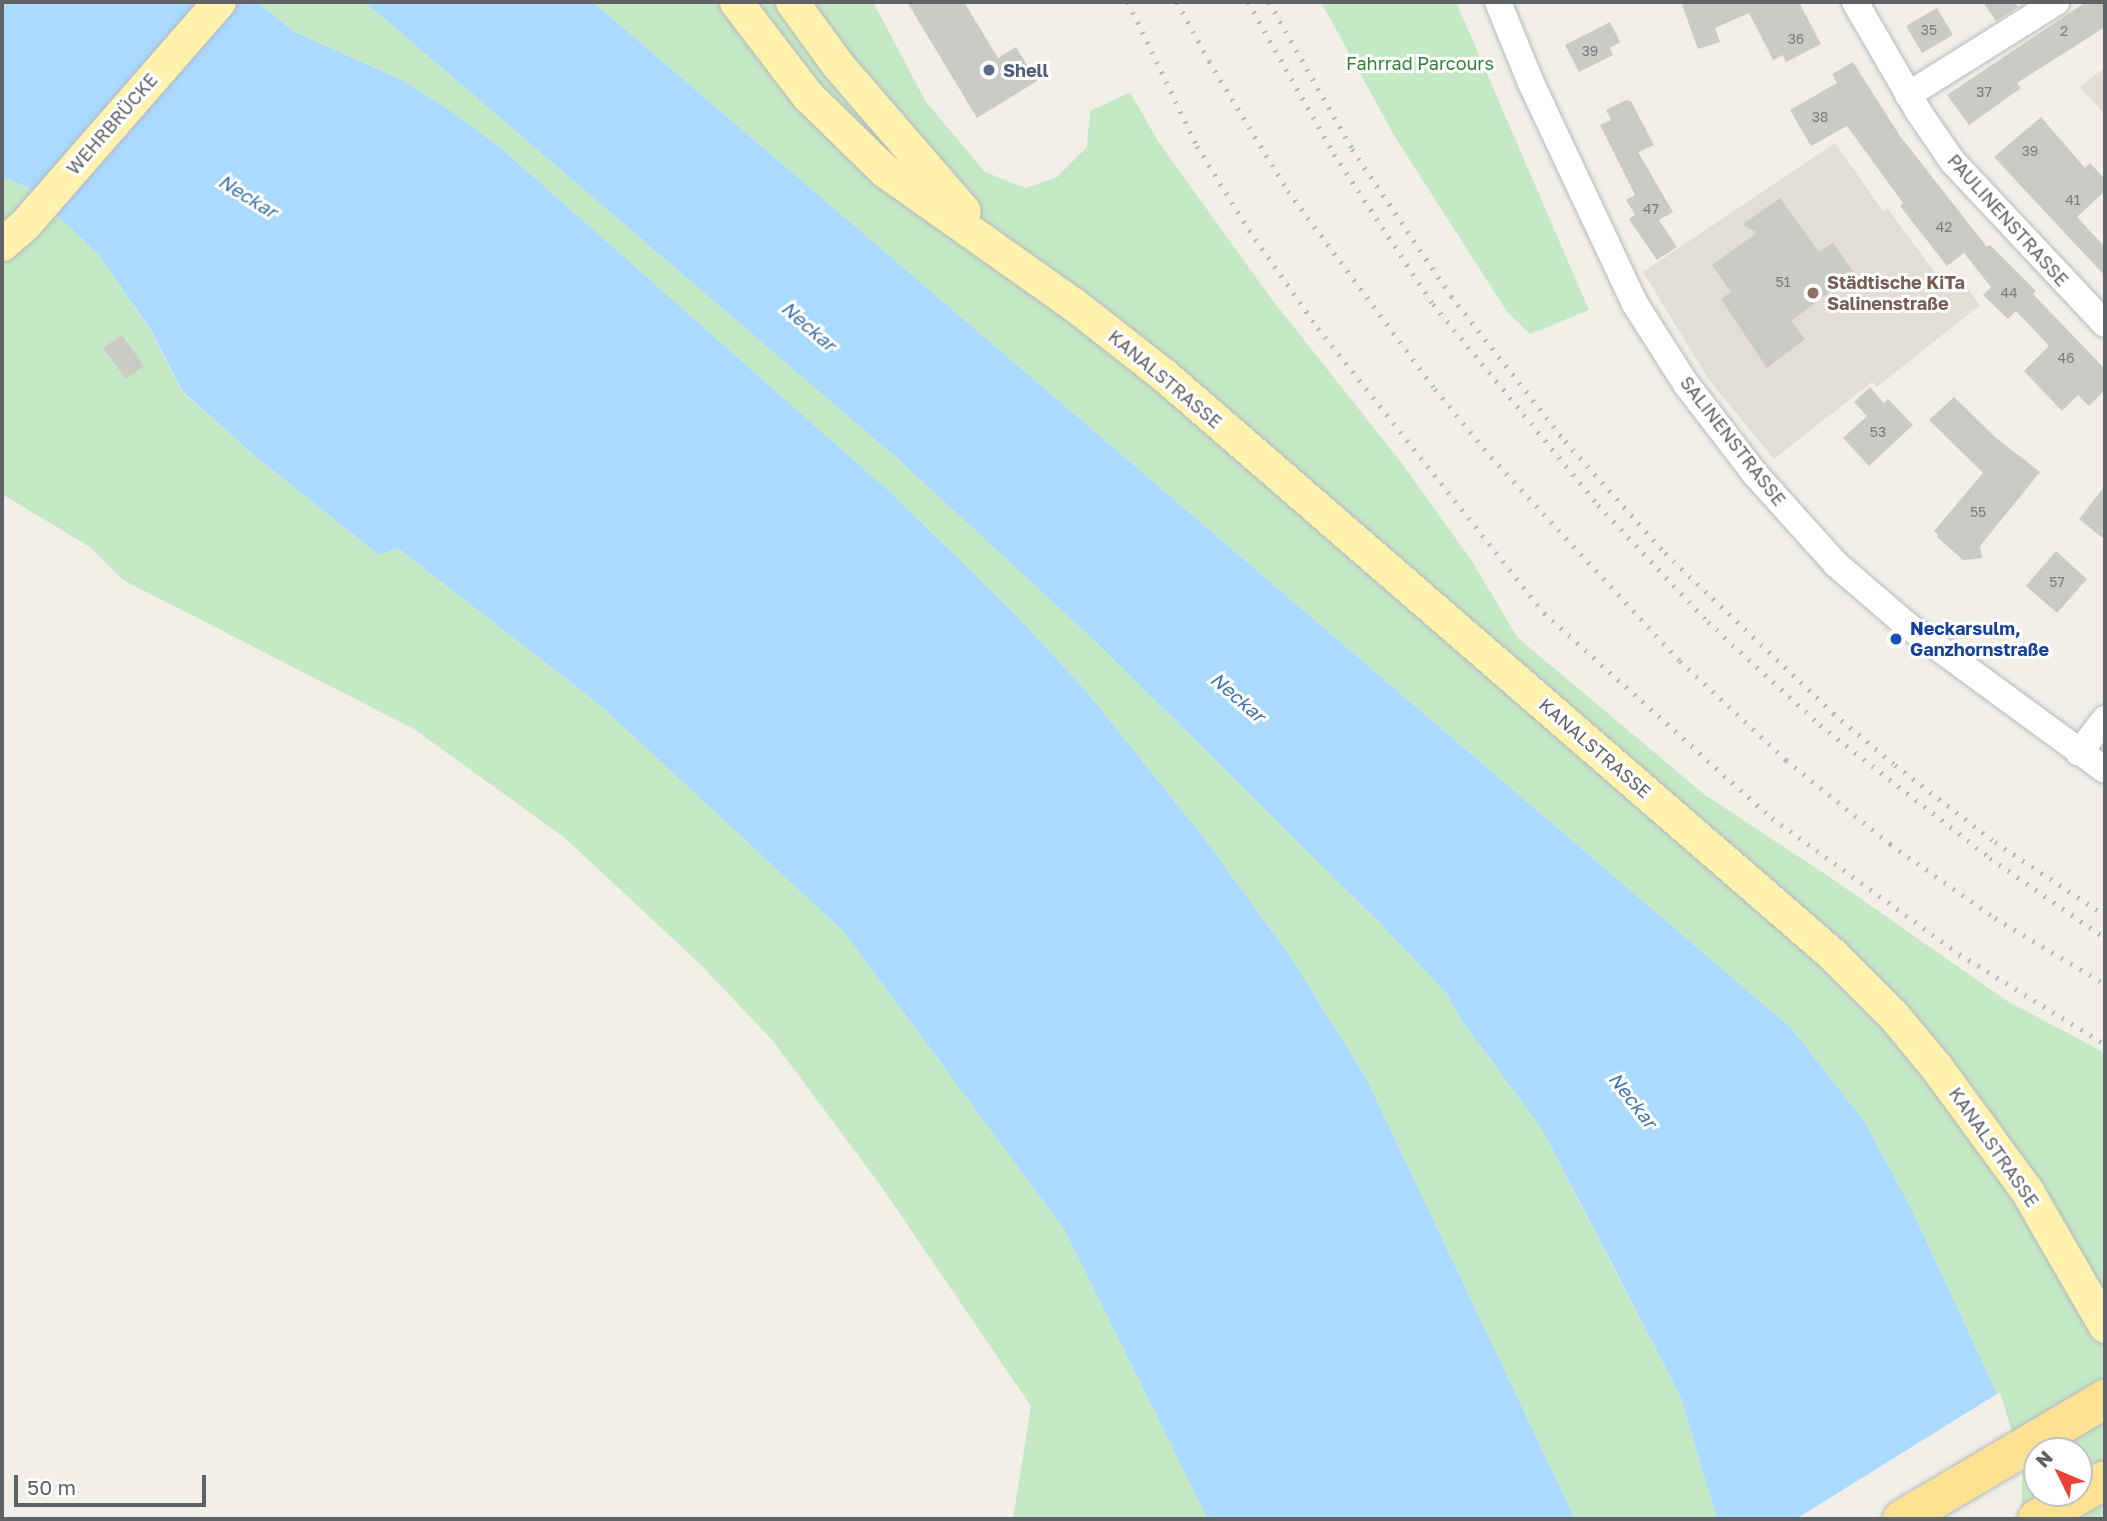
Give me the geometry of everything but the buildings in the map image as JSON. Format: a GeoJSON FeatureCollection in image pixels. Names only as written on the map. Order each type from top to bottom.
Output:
{"type":"FeatureCollection","features":[{"type":"Feature","properties":{"kind":"highway"},"geometry":{"type":"LineString","coordinates":[[1902,1519],[2105,1399]]}},
{"type":"Feature","properties":{"kind":"highway"},"geometry":{"type":"LineString","coordinates":[[2037,1519],[2105,1480]]}},
{"type":"Feature","properties":{"kind":"main road","name":"WEHRBRÜCKE"},"geometry":{"type":"LineString","coordinates":[[2,244],[25,224],[219,2]]}},
{"type":"Feature","properties":{"kind":"main road","name":"KANALSTRASSE"},"geometry":{"type":"LineString","coordinates":[[736,2],[807,95],[886,171],[998,249],[1165,376],[1832,954],[1893,1015],[1937,1068],[2027,1191],[2105,1326]]}},
{"type":"Feature","properties":{"kind":"main road","name":"KANALSTRASSE"},"geometry":{"type":"LineString","coordinates":[[792,2],[837,64],[998,249]]}},
{"type":"Feature","properties":{"kind":"street","name":"SALINENSTRASSE"},"geometry":{"type":"LineString","coordinates":[[1498,2],[1531,83],[1635,304],[1686,384],[1755,474],[1836,564],[1907,625],[2105,771]]}},
{"type":"Feature","properties":{"kind":"street","name":"PAULINENSTRASSE"},"geometry":{"type":"LineString","coordinates":[[1855,2],[1908,95],[1962,172],[2105,324]]}},
{"type":"Feature","properties":{"kind":"street"},"geometry":{"type":"LineString","coordinates":[[1908,95],[2056,2]]}},
{"type":"Feature","properties":{"kind":"street"},"geometry":{"type":"LineString","coordinates":[[2079,753],[2105,719]]}},
{"type":"Feature","properties":{"kind":"shaded area"},"geometry":{"type":"Polygon","coordinates":[[[2105,67],[2105,115],[2080,87],[2105,67]]]}},
{"type":"Feature","properties":{"kind":"shaded area","name":"Städtische KiTa Salinenstraße"},"geometry":{"type":"Polygon","coordinates":[[[1835,143],[1883,211],[1888,209],[1941,281],[1956,272],[1980,305],[1877,387],[1872,382],[1774,459],[1709,380],[1643,272],[1835,143]]]}},
{"type":"Feature","properties":{"kind":"green space"},"geometry":{"type":"Polygon","coordinates":[[[257,2],[365,2],[898,459],[1094,640],[1379,922],[1447,994],[1462,1021],[1540,1126],[1681,1398],[1717,1519],[1575,1519],[1366,1078],[1290,956],[1204,838],[1086,691],[1013,612],[892,494],[501,148],[451,111],[402,80],[295,32],[257,2]]]}},
{"type":"Feature","properties":{"kind":"green space"},"geometry":{"type":"Polygon","coordinates":[[[593,2],[873,2],[926,102],[985,172],[1026,188],[1057,177],[1087,147],[1090,111],[1130,92],[1158,141],[1270,297],[1404,466],[1472,561],[1517,637],[1705,795],[1834,880],[2007,1001],[2105,1053],[2105,1519],[2019,1519],[2000,1400],[1910,1206],[1864,1121],[1791,1028],[593,2]]]}},
{"type":"Feature","properties":{"kind":"green space","name":"Fahrrad Parcours"},"geometry":{"type":"Polygon","coordinates":[[[1321,2],[1456,2],[1589,310],[1530,334],[1508,313],[1395,137],[1321,2]]]}},
{"type":"Feature","properties":{"kind":"green space"},"geometry":{"type":"Polygon","coordinates":[[[2,177],[27,187],[99,255],[152,333],[182,392],[255,456],[379,555],[398,548],[601,706],[844,932],[1064,1229],[1208,1519],[1013,1519],[1031,1406],[881,1186],[773,1041],[700,964],[565,838],[414,729],[123,580],[90,547],[2,494],[2,177]]]}},
{"type":"Feature","properties":{"kind":"water","name":"Neckar"},"geometry":{"type":"Polygon","coordinates":[[[2,2],[257,2],[295,32],[402,80],[451,111],[501,148],[892,494],[1013,612],[1086,691],[1204,838],[1290,956],[1366,1078],[1575,1519],[1208,1519],[1064,1229],[844,932],[601,706],[398,548],[379,555],[255,456],[182,391],[152,332],[99,255],[27,187],[2,177],[2,2]]]}},
{"type":"Feature","properties":{"kind":"water","name":"Neckar"},"geometry":{"type":"Polygon","coordinates":[[[365,2],[593,2],[1791,1028],[1864,1121],[1910,1206],[2000,1400],[2019,1519],[1717,1519],[1681,1398],[1609,1258],[1540,1126],[1462,1021],[1447,994],[1379,922],[1094,640],[898,459],[365,2]]]}},
{"type":"Feature","properties":{"kind":"pier"},"geometry":{"type":"Polygon","coordinates":[[[2000,1392],[2022,1465],[2022,1519],[1796,1519],[2000,1392]]]}},
{"type":"Feature","properties":{"kind":"railway"},"geometry":{"type":"LineString","coordinates":[[1128,2],[1197,146],[1249,230],[1318,328],[1544,613],[1772,818],[1959,954],[2105,1044]]}},
{"type":"Feature","properties":{"kind":"railway"},"geometry":{"type":"LineString","coordinates":[[1177,2],[1209,61],[1288,191],[1435,389],[1491,457],[1680,661],[1786,760],[1890,844],[1995,918],[2105,984]]}},
{"type":"Feature","properties":{"kind":"railway"},"geometry":{"type":"LineString","coordinates":[[1248,2],[1334,154],[1433,304],[1598,505],[1708,622],[1820,725],[1990,858],[2105,938]]}},
{"type":"Feature","properties":{"kind":"railway"},"geometry":{"type":"LineString","coordinates":[[1269,2],[1352,149],[1451,296],[1565,441],[1665,553],[1833,713],[1895,765],[1995,842],[2105,915]]}},
{"type":"Feature","properties":{"kind":"place","name":"Shell"},"geometry":{"type":"Point","coordinates":[989,70]}},
{"type":"Feature","properties":{"kind":"place","name":"Städtische KiTa Salinenstraße"},"geometry":{"type":"Point","coordinates":[1813,293]}},
{"type":"Feature","properties":{"kind":"place","name":"Neckarsulm, Ganzhornstraße"},"geometry":{"type":"Point","coordinates":[1896,639]}}]}
